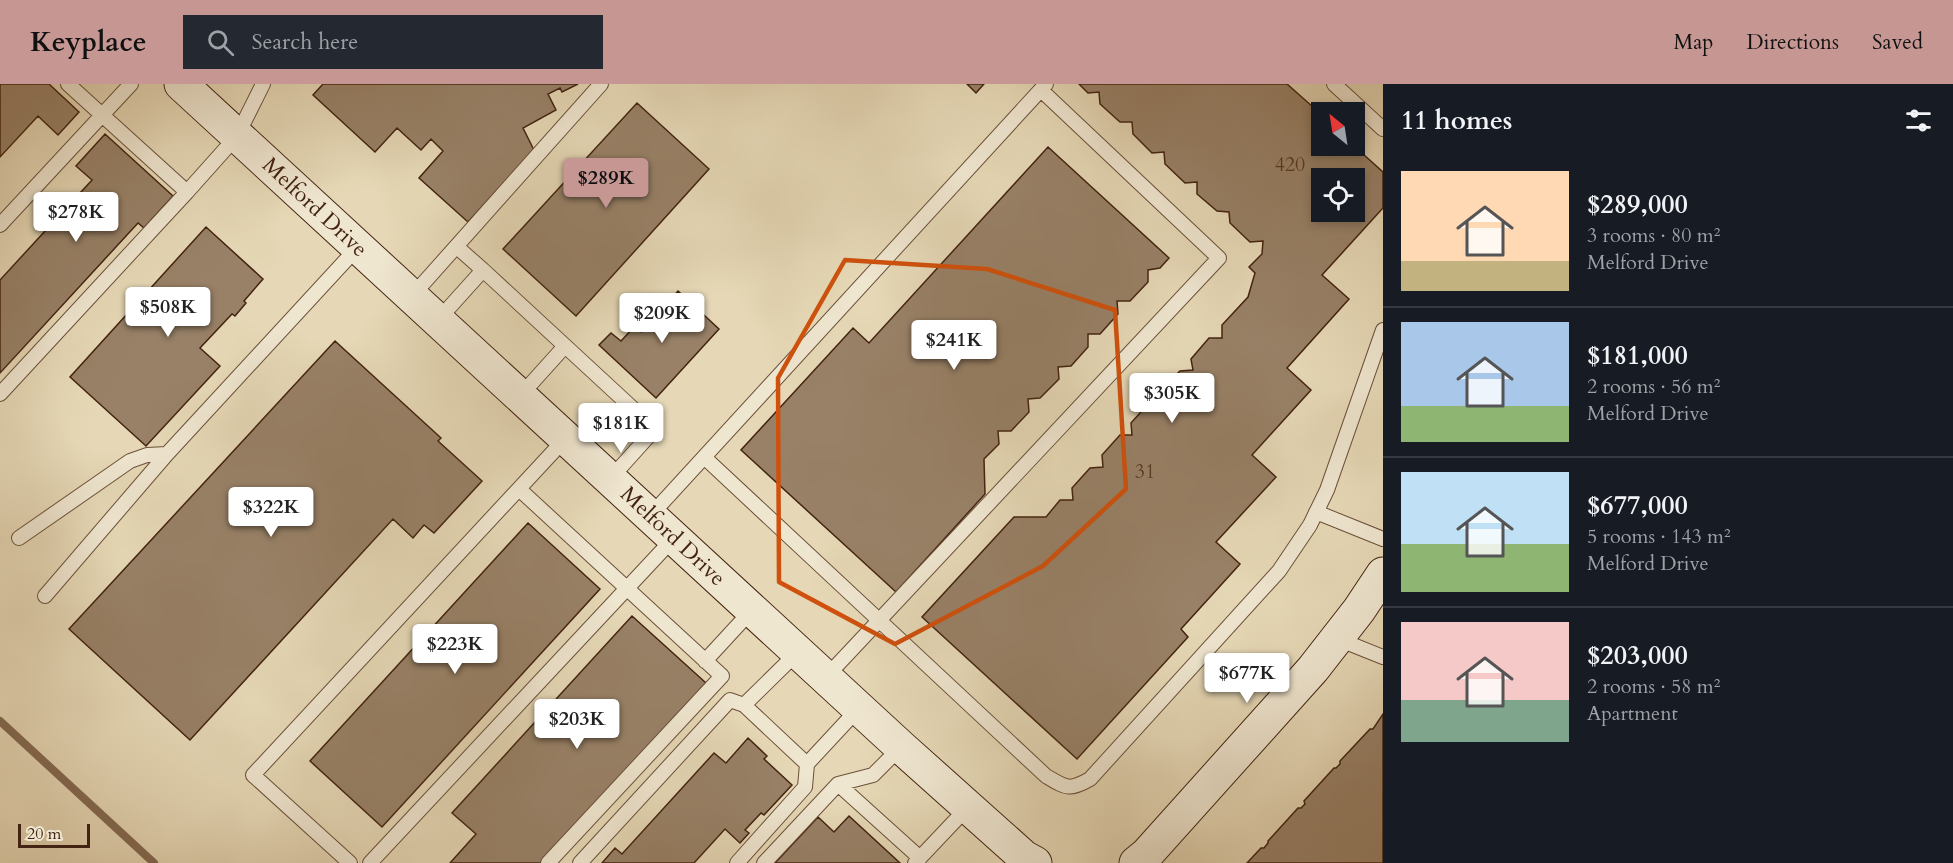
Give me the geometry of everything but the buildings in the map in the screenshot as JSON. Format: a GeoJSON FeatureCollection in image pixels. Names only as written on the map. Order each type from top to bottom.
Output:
{"type":"FeatureCollection","features":[{"type":"Feature","properties":{"kind":"street","name":"Melford Drive"},"geometry":{"type":"LineString","coordinates":[[181,84],[901,747],[1024,857],[1035,863]]}},
{"type":"Feature","properties":{"kind":"street"},"geometry":{"type":"LineString","coordinates":[[1146,860],[1338,639],[1383,574]]}},
{"type":"Feature","properties":{"kind":"lane"},"geometry":{"type":"LineString","coordinates":[[68,84],[187,192]]}},
{"type":"Feature","properties":{"kind":"lane"},"geometry":{"type":"LineString","coordinates":[[0,225],[131,84]]}},
{"type":"Feature","properties":{"kind":"lane"},"geometry":{"type":"LineString","coordinates":[[0,394],[237,136],[263,84]]}},
{"type":"Feature","properties":{"kind":"lane"},"geometry":{"type":"LineString","coordinates":[[412,296],[601,84]]}},
{"type":"Feature","properties":{"kind":"lane"},"geometry":{"type":"LineString","coordinates":[[1334,84],[1383,129]]}},
{"type":"Feature","properties":{"kind":"lane"},"geometry":{"type":"LineString","coordinates":[[650,516],[1044,87],[1219,258],[825,677]]}},
{"type":"Feature","properties":{"kind":"lane"},"geometry":{"type":"LineString","coordinates":[[45,596],[167,454],[358,247]]}},
{"type":"Feature","properties":{"kind":"lane"},"geometry":{"type":"LineString","coordinates":[[456,247],[655,429],[610,479]]}},
{"type":"Feature","properties":{"kind":"lane"},"geometry":{"type":"LineString","coordinates":[[438,320],[483,270]]}},
{"type":"Feature","properties":{"kind":"lane"},"geometry":{"type":"LineString","coordinates":[[704,457],[1046,776],[1063,786],[1076,787],[1090,779],[1279,572],[1327,490],[1383,330]]}},
{"type":"Feature","properties":{"kind":"lane"},"geometry":{"type":"LineString","coordinates":[[520,396],[565,346]]}},
{"type":"Feature","properties":{"kind":"lane"},"geometry":{"type":"LineString","coordinates":[[350,863],[253,775],[566,438]]}},
{"type":"Feature","properties":{"kind":"lane"},"geometry":{"type":"LineString","coordinates":[[19,538],[130,461],[147,455],[167,454]]}},
{"type":"Feature","properties":{"kind":"lane"},"geometry":{"type":"LineString","coordinates":[[519,489],[722,676],[548,863]]}},
{"type":"Feature","properties":{"kind":"lane"},"geometry":{"type":"LineString","coordinates":[[1316,512],[1383,539]]}},
{"type":"Feature","properties":{"kind":"lane"},"geometry":{"type":"LineString","coordinates":[[370,863],[675,538]]}},
{"type":"Feature","properties":{"kind":"lane"},"geometry":{"type":"LineString","coordinates":[[705,661],[752,610]]}},
{"type":"Feature","properties":{"kind":"lane"},"geometry":{"type":"LineString","coordinates":[[1338,639],[1383,657]]}},
{"type":"Feature","properties":{"kind":"lane"},"geometry":{"type":"LineString","coordinates":[[744,705],[798,652]]}},
{"type":"Feature","properties":{"kind":"lane"},"geometry":{"type":"LineString","coordinates":[[580,863],[730,700],[744,705],[807,764]]}},
{"type":"Feature","properties":{"kind":"lane"},"geometry":{"type":"LineString","coordinates":[[737,863],[805,787],[807,764],[859,708]]}},
{"type":"Feature","properties":{"kind":"lane"},"geometry":{"type":"LineString","coordinates":[[764,863],[838,784],[873,775],[901,747]]}},
{"type":"Feature","properties":{"kind":"lane"},"geometry":{"type":"LineString","coordinates":[[838,784],[918,860],[968,807]]}},
{"type":"Feature","properties":{"kind":"highlighted area"},"geometry":{"type":"Polygon","coordinates":[[[845,260],[987,269],[1115,310],[1126,489],[1043,566],[895,644],[779,582],[778,378],[845,260]]]}},
{"type":"Feature","properties":{"kind":"waterway"},"geometry":{"type":"LineString","coordinates":[[0,721],[154,863]]}}]}
